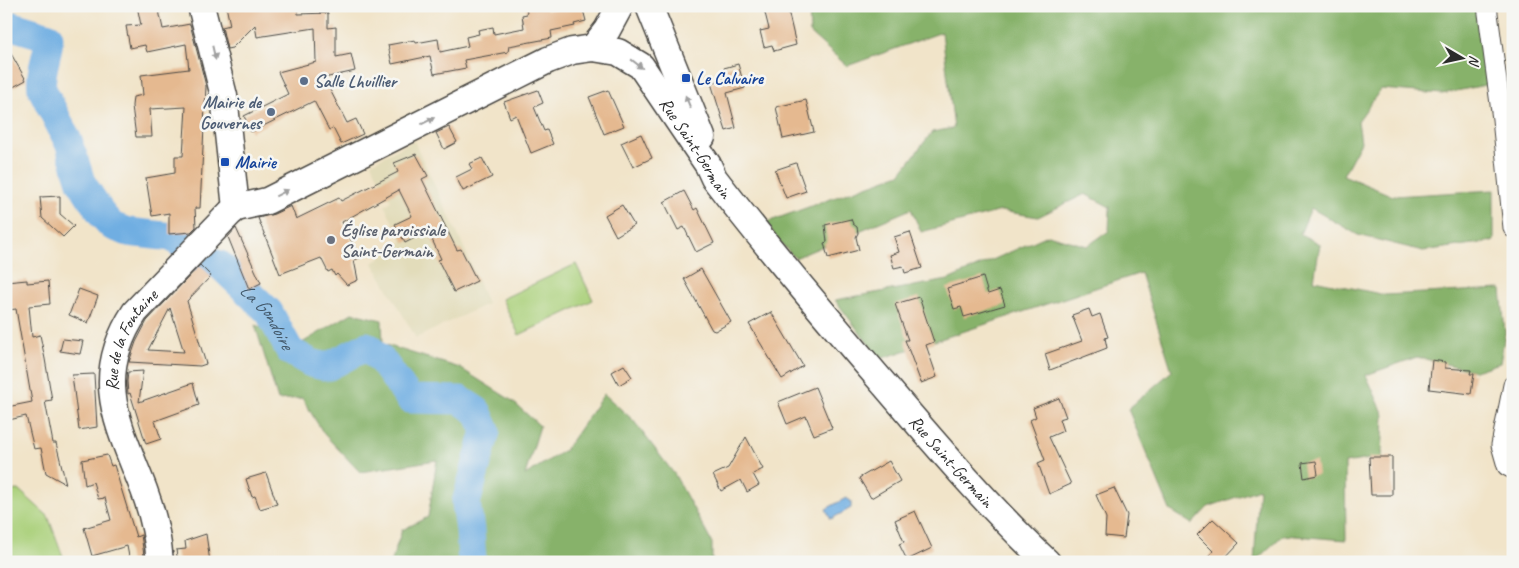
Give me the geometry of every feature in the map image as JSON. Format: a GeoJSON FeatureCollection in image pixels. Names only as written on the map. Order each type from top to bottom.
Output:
{"type":"FeatureCollection","features":[{"type":"Feature","properties":{"kind":"street"},"geometry":{"type":"LineString","coordinates":[[201,6],[224,96],[236,208]]}},
{"type":"Feature","properties":{"kind":"street"},"geometry":{"type":"LineString","coordinates":[[593,48],[607,30],[620,6]]}},
{"type":"Feature","properties":{"kind":"street"},"geometry":{"type":"LineString","coordinates":[[649,6],[697,123],[708,165]]}},
{"type":"Feature","properties":{"kind":"street"},"geometry":{"type":"LineString","coordinates":[[1487,6],[1502,119],[1513,228]]}},
{"type":"Feature","properties":{"kind":"street","name":"Rue Saint-Germain"},"geometry":{"type":"LineString","coordinates":[[236,208],[267,201],[548,60],[572,50],[593,48],[618,52],[641,66],[708,165],[714,178],[802,289],[952,464],[1006,523],[1047,562]]}},
{"type":"Feature","properties":{"kind":"street","name":"Rue de la Fontaine"},"geometry":{"type":"LineString","coordinates":[[160,562],[152,512],[116,419],[113,378],[117,347],[125,328],[135,312],[236,208]]}},
{"type":"Feature","properties":{"kind":"street"},"geometry":{"type":"LineString","coordinates":[[1513,384],[1501,445],[1507,466],[1513,468]]}},
{"type":"Feature","properties":{"kind":"shaded area"},"geometry":{"type":"Polygon","coordinates":[[[414,141],[466,252],[487,304],[416,338],[373,263],[402,242],[385,206],[391,201],[371,163],[414,141]]]}},
{"type":"Feature","properties":{"kind":"green space"},"geometry":{"type":"Polygon","coordinates":[[[809,6],[1481,6],[1490,84],[1442,94],[1381,89],[1358,121],[1361,142],[1343,175],[1393,196],[1494,190],[1494,241],[1423,251],[1358,235],[1311,208],[1300,234],[1320,244],[1314,280],[1385,295],[1501,289],[1505,333],[1500,363],[1475,371],[1417,357],[1366,375],[1384,415],[1382,457],[1345,463],[1346,540],[1283,535],[1254,562],[1259,489],[1208,507],[1192,524],[1170,510],[1128,409],[1172,371],[1141,273],[880,359],[835,300],[948,280],[1048,235],[1087,246],[1109,231],[1110,207],[1085,194],[1038,217],[1001,211],[921,232],[911,209],[795,258],[776,238],[767,222],[900,174],[932,132],[954,128],[942,32],[847,66],[810,33],[809,6]]]}},
{"type":"Feature","properties":{"kind":"green space"},"geometry":{"type":"Polygon","coordinates":[[[576,264],[593,300],[519,335],[502,299],[576,264]]]}},
{"type":"Feature","properties":{"kind":"green space"},"geometry":{"type":"Polygon","coordinates":[[[352,313],[382,320],[383,344],[460,368],[511,400],[540,426],[525,475],[565,450],[604,394],[633,420],[675,475],[712,543],[712,562],[391,562],[402,530],[428,517],[437,460],[360,472],[324,434],[302,398],[278,400],[255,325],[302,343],[352,313]]]}},
{"type":"Feature","properties":{"kind":"green space"},"geometry":{"type":"Polygon","coordinates":[[[19,490],[48,516],[65,562],[6,562],[6,491],[19,490]]]}},
{"type":"Feature","properties":{"kind":"water"},"geometry":{"type":"Polygon","coordinates":[[[846,498],[851,501],[851,508],[831,519],[826,509],[846,498]]]}},
{"type":"Feature","properties":{"kind":"building"},"geometry":{"type":"Polygon","coordinates":[[[137,6],[158,6],[163,29],[190,24],[206,86],[200,208],[195,208],[196,227],[191,232],[169,234],[169,213],[152,216],[146,178],[175,173],[175,156],[183,156],[186,107],[150,109],[152,137],[136,137],[132,106],[133,97],[143,95],[141,75],[189,69],[186,44],[147,52],[145,45],[130,48],[126,26],[141,25],[137,6]]]}},
{"type":"Feature","properties":{"kind":"building"},"geometry":{"type":"Polygon","coordinates":[[[226,6],[297,6],[298,14],[328,13],[328,28],[336,27],[336,57],[351,54],[355,71],[324,78],[347,123],[356,119],[363,134],[341,144],[333,128],[329,130],[314,101],[251,132],[244,116],[288,94],[278,72],[316,62],[315,28],[257,37],[255,25],[232,48],[227,49],[222,27],[230,25],[226,6]]]}},
{"type":"Feature","properties":{"kind":"building"},"geometry":{"type":"Polygon","coordinates":[[[526,6],[546,6],[547,10],[582,6],[586,21],[574,24],[575,26],[551,31],[552,38],[509,46],[508,52],[464,60],[466,68],[434,74],[430,56],[392,64],[388,45],[415,40],[416,43],[438,39],[440,52],[468,46],[466,37],[479,34],[478,30],[493,27],[494,34],[524,28],[522,15],[527,14],[526,6]]]}},
{"type":"Feature","properties":{"kind":"building"},"geometry":{"type":"Polygon","coordinates":[[[775,6],[787,6],[796,45],[774,51],[772,45],[764,47],[760,31],[769,29],[764,9],[775,6]]]}},
{"type":"Feature","properties":{"kind":"building"},"geometry":{"type":"Polygon","coordinates":[[[6,45],[26,80],[6,91],[6,45]]]}},
{"type":"Feature","properties":{"kind":"building"},"geometry":{"type":"Polygon","coordinates":[[[738,64],[745,88],[727,93],[736,128],[726,131],[711,83],[727,78],[724,68],[738,64]]]}},
{"type":"Feature","properties":{"kind":"building"},"geometry":{"type":"Polygon","coordinates":[[[538,90],[543,103],[534,107],[544,131],[547,130],[553,144],[531,153],[516,115],[510,118],[504,102],[538,90]]]}},
{"type":"Feature","properties":{"kind":"building"},"geometry":{"type":"Polygon","coordinates":[[[608,90],[624,126],[604,134],[589,97],[608,90]]]}},
{"type":"Feature","properties":{"kind":"building"},"geometry":{"type":"Polygon","coordinates":[[[806,100],[814,132],[783,139],[776,107],[806,100]]]}},
{"type":"Feature","properties":{"kind":"building"},"geometry":{"type":"Polygon","coordinates":[[[449,127],[457,142],[444,149],[436,133],[449,127]]]}},
{"type":"Feature","properties":{"kind":"building"},"geometry":{"type":"Polygon","coordinates":[[[641,134],[652,158],[633,167],[621,143],[641,134]]]}},
{"type":"Feature","properties":{"kind":"building"},"geometry":{"type":"Polygon","coordinates":[[[416,154],[428,176],[422,179],[457,250],[461,249],[477,281],[454,292],[438,260],[441,259],[428,231],[405,243],[395,224],[412,216],[399,190],[342,222],[360,258],[354,260],[358,280],[347,285],[337,274],[335,276],[332,270],[328,272],[321,258],[280,274],[258,218],[274,214],[291,206],[296,219],[339,198],[341,201],[398,172],[394,163],[416,154]]]}},
{"type":"Feature","properties":{"kind":"building"},"geometry":{"type":"Polygon","coordinates":[[[482,158],[492,177],[463,191],[456,177],[472,169],[469,164],[482,158]]]}},
{"type":"Feature","properties":{"kind":"building"},"geometry":{"type":"Polygon","coordinates":[[[796,163],[806,191],[786,198],[775,170],[796,163]]]}},
{"type":"Feature","properties":{"kind":"building"},"geometry":{"type":"Polygon","coordinates":[[[684,191],[694,210],[697,208],[714,243],[696,252],[684,227],[678,230],[664,202],[684,191]]]}},
{"type":"Feature","properties":{"kind":"building"},"geometry":{"type":"Polygon","coordinates":[[[60,196],[60,214],[74,226],[63,237],[42,218],[40,197],[60,196]]]}},
{"type":"Feature","properties":{"kind":"building"},"geometry":{"type":"Polygon","coordinates":[[[622,205],[634,225],[616,236],[605,215],[622,205]]]}},
{"type":"Feature","properties":{"kind":"building"},"geometry":{"type":"Polygon","coordinates":[[[851,219],[857,227],[858,233],[856,237],[859,250],[828,258],[824,243],[827,242],[825,225],[851,219]]]}},
{"type":"Feature","properties":{"kind":"building"},"geometry":{"type":"Polygon","coordinates":[[[236,228],[261,283],[249,289],[228,237],[236,228]]]}},
{"type":"Feature","properties":{"kind":"building"},"geometry":{"type":"Polygon","coordinates":[[[910,232],[922,268],[905,273],[903,266],[894,268],[890,255],[899,252],[894,237],[910,232]]]}},
{"type":"Feature","properties":{"kind":"building"},"geometry":{"type":"Polygon","coordinates":[[[200,265],[211,276],[187,301],[206,364],[200,366],[129,362],[136,342],[147,321],[200,265]],[[170,308],[148,350],[184,352],[170,308]]]}},
{"type":"Feature","properties":{"kind":"building"},"geometry":{"type":"Polygon","coordinates":[[[701,269],[731,322],[715,331],[712,330],[684,279],[701,269]]]}},
{"type":"Feature","properties":{"kind":"building"},"geometry":{"type":"Polygon","coordinates":[[[983,277],[988,294],[1000,290],[1005,305],[964,317],[961,307],[954,309],[947,288],[983,277]]]}},
{"type":"Feature","properties":{"kind":"building"},"geometry":{"type":"Polygon","coordinates":[[[27,280],[27,283],[48,281],[50,304],[29,306],[32,337],[40,335],[45,359],[52,400],[45,401],[53,443],[56,443],[66,484],[46,473],[41,448],[34,449],[26,416],[9,420],[7,407],[32,402],[16,309],[8,310],[6,282],[27,280]]]}},
{"type":"Feature","properties":{"kind":"building"},"geometry":{"type":"Polygon","coordinates":[[[79,289],[98,296],[88,323],[69,315],[79,289]]]}},
{"type":"Feature","properties":{"kind":"building"},"geometry":{"type":"Polygon","coordinates":[[[919,297],[934,342],[926,345],[937,377],[921,383],[905,340],[908,340],[895,304],[919,297]]]}},
{"type":"Feature","properties":{"kind":"building"},"geometry":{"type":"Polygon","coordinates":[[[1089,309],[1092,317],[1100,314],[1108,337],[1105,338],[1107,348],[1050,370],[1045,354],[1082,341],[1072,315],[1089,309]]]}},
{"type":"Feature","properties":{"kind":"building"},"geometry":{"type":"Polygon","coordinates":[[[771,312],[803,366],[782,379],[749,324],[771,312]]]}},
{"type":"Feature","properties":{"kind":"building"},"geometry":{"type":"Polygon","coordinates":[[[63,339],[83,341],[80,354],[60,351],[63,339]]]}},
{"type":"Feature","properties":{"kind":"building"},"geometry":{"type":"Polygon","coordinates":[[[1432,360],[1445,362],[1445,368],[1471,370],[1470,374],[1474,374],[1471,394],[1429,389],[1432,360]]]}},
{"type":"Feature","properties":{"kind":"building"},"geometry":{"type":"Polygon","coordinates":[[[624,365],[632,377],[619,385],[612,372],[624,365]]]}},
{"type":"Feature","properties":{"kind":"building"},"geometry":{"type":"Polygon","coordinates":[[[143,371],[139,402],[193,383],[199,405],[155,421],[161,439],[146,444],[130,393],[128,394],[127,381],[128,372],[143,371]]]}},
{"type":"Feature","properties":{"kind":"building"},"geometry":{"type":"Polygon","coordinates":[[[94,374],[97,427],[79,430],[72,375],[94,374]]]}},
{"type":"Feature","properties":{"kind":"building"},"geometry":{"type":"Polygon","coordinates":[[[815,387],[832,428],[814,435],[806,416],[787,424],[778,402],[815,387]]]}},
{"type":"Feature","properties":{"kind":"building"},"geometry":{"type":"Polygon","coordinates":[[[1059,398],[1066,417],[1059,419],[1063,431],[1049,437],[1071,484],[1049,494],[1038,463],[1045,460],[1030,420],[1036,417],[1033,408],[1059,398]]]}},
{"type":"Feature","properties":{"kind":"building"},"geometry":{"type":"Polygon","coordinates":[[[746,437],[763,469],[753,474],[759,485],[747,492],[741,480],[721,491],[713,475],[728,468],[746,437]]]}},
{"type":"Feature","properties":{"kind":"building"},"geometry":{"type":"Polygon","coordinates":[[[107,455],[111,466],[114,465],[136,537],[141,535],[145,562],[130,562],[127,546],[92,556],[84,528],[111,520],[105,498],[98,499],[93,482],[85,485],[82,460],[107,455]]]}},
{"type":"Feature","properties":{"kind":"building"},"geometry":{"type":"Polygon","coordinates":[[[1369,457],[1392,457],[1392,495],[1371,495],[1369,457]]]}},
{"type":"Feature","properties":{"kind":"building"},"geometry":{"type":"Polygon","coordinates":[[[889,461],[900,481],[871,498],[859,478],[889,461]]]}},
{"type":"Feature","properties":{"kind":"building"},"geometry":{"type":"Polygon","coordinates":[[[1316,461],[1318,475],[1304,478],[1302,463],[1316,461]]]}},
{"type":"Feature","properties":{"kind":"building"},"geometry":{"type":"Polygon","coordinates":[[[266,473],[277,504],[260,509],[255,496],[252,497],[246,479],[266,473]]]}},
{"type":"Feature","properties":{"kind":"building"},"geometry":{"type":"Polygon","coordinates":[[[1114,488],[1127,515],[1124,538],[1105,536],[1106,518],[1096,495],[1114,488]]]}},
{"type":"Feature","properties":{"kind":"building"},"geometry":{"type":"Polygon","coordinates":[[[915,511],[932,548],[907,560],[899,544],[904,542],[895,520],[915,511]]]}},
{"type":"Feature","properties":{"kind":"building"},"geometry":{"type":"Polygon","coordinates":[[[1213,519],[1239,543],[1221,562],[1215,562],[1209,556],[1213,551],[1197,535],[1213,519]]]}},
{"type":"Feature","properties":{"kind":"building"},"geometry":{"type":"Polygon","coordinates":[[[206,534],[210,562],[178,562],[176,550],[186,549],[185,541],[206,534]]]}},
{"type":"Feature","properties":{"kind":"waterway","name":"La Gondoire"},"geometry":{"type":"LineString","coordinates":[[6,24],[49,37],[41,83],[42,89],[69,143]]}},
{"type":"Feature","properties":{"kind":"waterway","name":"La Gondoire"},"geometry":{"type":"LineString","coordinates":[[72,153],[81,182],[103,216],[112,226],[128,232],[172,237],[201,259],[220,265],[269,312],[290,351],[311,363],[327,367],[367,346],[383,362],[410,399],[460,400],[477,411],[486,431],[466,503],[472,562]]}},
{"type":"Feature","properties":{"kind":"place","name":"Le Calvaire"},"geometry":{"type":"Point","coordinates":[686,78]}},
{"type":"Feature","properties":{"kind":"place","name":"Salle Lhuillier"},"geometry":{"type":"Point","coordinates":[304,81]}},
{"type":"Feature","properties":{"kind":"place","name":"Mairie de Gouvernes"},"geometry":{"type":"Point","coordinates":[271,112]}},
{"type":"Feature","properties":{"kind":"place","name":"Mairie"},"geometry":{"type":"Point","coordinates":[225,162]}},
{"type":"Feature","properties":{"kind":"place","name":"Église paroissiale Saint-Germain"},"geometry":{"type":"Point","coordinates":[331,240]}}]}
